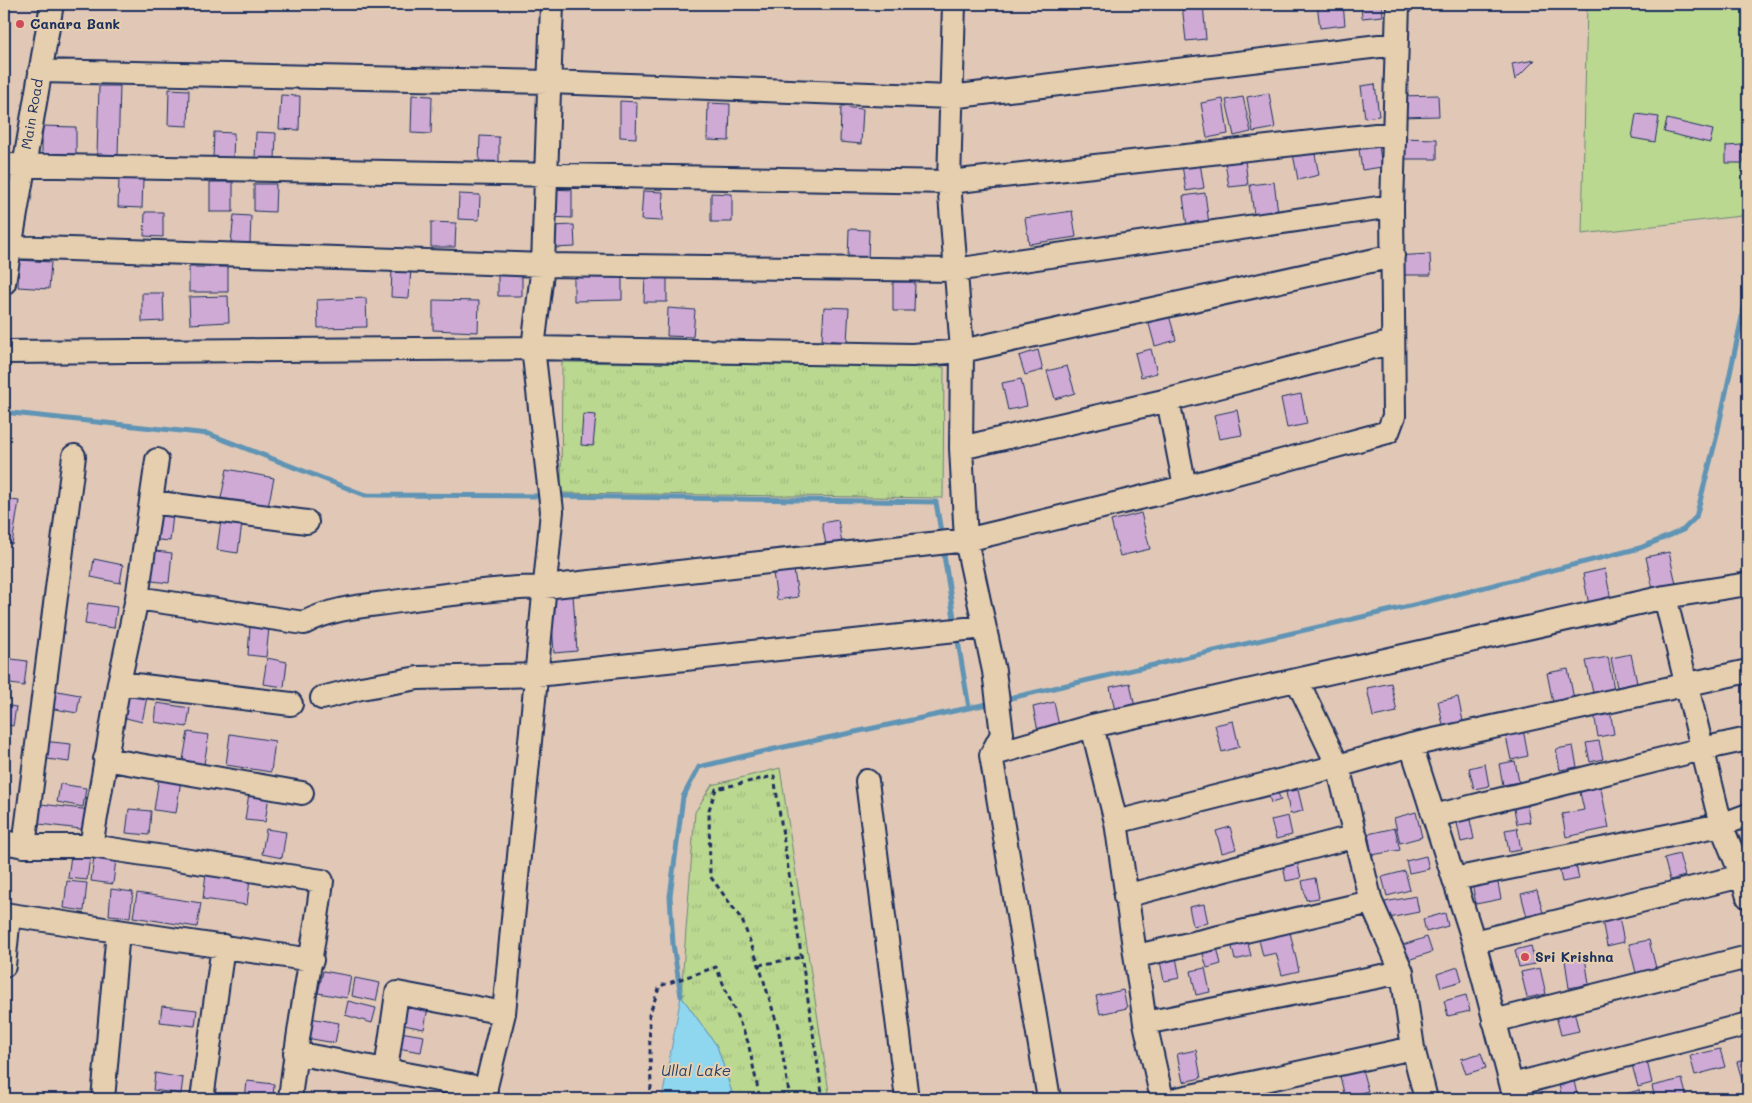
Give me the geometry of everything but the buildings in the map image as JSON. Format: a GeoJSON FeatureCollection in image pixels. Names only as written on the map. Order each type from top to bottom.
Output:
{"type":"FeatureCollection","features":[{"type":"Feature","properties":{"kind":"street","name":"Main Road"},"geometry":{"type":"LineString","coordinates":[[4,283],[10,247],[13,166],[40,71],[52,4]]}},
{"type":"Feature","properties":{"kind":"street"},"geometry":{"type":"LineString","coordinates":[[295,1053],[386,1070],[484,1094],[504,1013],[552,511],[533,348],[543,265],[552,4]]}},
{"type":"Feature","properties":{"kind":"street"},"geometry":{"type":"LineString","coordinates":[[954,4],[949,182],[962,351],[961,448],[966,540],[994,671],[1002,734],[991,756],[1049,1099]]}},
{"type":"Feature","properties":{"kind":"street"},"geometry":{"type":"LineString","coordinates":[[137,598],[304,623],[322,613],[342,609],[513,587],[545,587],[966,540],[1185,487],[1388,432],[1394,416],[1392,206],[1398,4]]}},
{"type":"Feature","properties":{"kind":"street"},"geometry":{"type":"LineString","coordinates":[[40,71],[549,82],[950,97],[1396,44]]}},
{"type":"Feature","properties":{"kind":"street"},"geometry":{"type":"LineString","coordinates":[[13,166],[546,173],[949,182],[1394,133]]}},
{"type":"Feature","properties":{"kind":"street"},"geometry":{"type":"LineString","coordinates":[[10,247],[543,265],[955,270],[1392,206]]}},
{"type":"Feature","properties":{"kind":"street"},"geometry":{"type":"LineString","coordinates":[[4,352],[533,348],[912,355],[962,351],[1393,256]]}},
{"type":"Feature","properties":{"kind":"street"},"geometry":{"type":"LineString","coordinates":[[961,448],[1168,400],[1393,342]]}},
{"type":"Feature","properties":{"kind":"street"},"geometry":{"type":"LineString","coordinates":[[1168,400],[1185,487]]}},
{"type":"Feature","properties":{"kind":"street"},"geometry":{"type":"LineString","coordinates":[[74,456],[14,844],[91,846],[322,881],[312,960],[295,1053],[290,1099]]}},
{"type":"Feature","properties":{"kind":"street"},"geometry":{"type":"LineString","coordinates":[[91,846],[119,683],[137,598],[157,460]]}},
{"type":"Feature","properties":{"kind":"street"},"geometry":{"type":"LineString","coordinates":[[151,502],[307,522]]}},
{"type":"Feature","properties":{"kind":"street"},"geometry":{"type":"LineString","coordinates":[[991,756],[1092,726],[1665,597],[1748,584]]}},
{"type":"Feature","properties":{"kind":"street"},"geometry":{"type":"LineString","coordinates":[[1665,597],[1721,825],[1745,875],[1748,897]]}},
{"type":"Feature","properties":{"kind":"street"},"geometry":{"type":"LineString","coordinates":[[322,698],[361,688],[418,678],[537,675],[984,627]]}},
{"type":"Feature","properties":{"kind":"street"},"geometry":{"type":"LineString","coordinates":[[1116,822],[1338,766],[1411,745],[1748,671]]}},
{"type":"Feature","properties":{"kind":"street"},"geometry":{"type":"LineString","coordinates":[[1297,680],[1338,766],[1371,902],[1402,972],[1413,1048],[1426,1099]]}},
{"type":"Feature","properties":{"kind":"street"},"geometry":{"type":"LineString","coordinates":[[119,683],[291,704]]}},
{"type":"Feature","properties":{"kind":"street"},"geometry":{"type":"LineString","coordinates":[[1092,726],[1116,822],[1125,896],[1136,956],[1145,1023],[1162,1099]]}},
{"type":"Feature","properties":{"kind":"street"},"geometry":{"type":"LineString","coordinates":[[1434,816],[1748,739]]}},
{"type":"Feature","properties":{"kind":"street"},"geometry":{"type":"LineString","coordinates":[[1411,745],[1474,942],[1514,1092],[1748,1024]]}},
{"type":"Feature","properties":{"kind":"street"},"geometry":{"type":"LineString","coordinates":[[106,759],[302,793]]}},
{"type":"Feature","properties":{"kind":"street"},"geometry":{"type":"LineString","coordinates":[[867,781],[907,1099]]}},
{"type":"Feature","properties":{"kind":"street"},"geometry":{"type":"LineString","coordinates":[[1454,878],[1721,825],[1748,815]]}},
{"type":"Feature","properties":{"kind":"street"},"geometry":{"type":"LineString","coordinates":[[1125,896],[1356,836]]}},
{"type":"Feature","properties":{"kind":"street"},"geometry":{"type":"LineString","coordinates":[[1474,942],[1745,875]]}},
{"type":"Feature","properties":{"kind":"street"},"geometry":{"type":"LineString","coordinates":[[1136,956],[1371,902]]}},
{"type":"Feature","properties":{"kind":"street"},"geometry":{"type":"LineString","coordinates":[[4,966],[6,915],[312,960]]}},
{"type":"Feature","properties":{"kind":"street"},"geometry":{"type":"LineString","coordinates":[[103,1099],[118,931]]}},
{"type":"Feature","properties":{"kind":"street"},"geometry":{"type":"LineString","coordinates":[[202,1099],[223,946]]}},
{"type":"Feature","properties":{"kind":"street"},"geometry":{"type":"LineString","coordinates":[[1494,1022],[1748,957]]}},
{"type":"Feature","properties":{"kind":"street"},"geometry":{"type":"LineString","coordinates":[[1145,1023],[1402,972]]}},
{"type":"Feature","properties":{"kind":"street"},"geometry":{"type":"LineString","coordinates":[[386,1070],[397,993],[504,1013]]}},
{"type":"Feature","properties":{"kind":"street"},"geometry":{"type":"LineString","coordinates":[[1177,1099],[1413,1048]]}},
{"type":"Feature","properties":{"kind":"path"},"geometry":{"type":"LineString","coordinates":[[790,1099],[778,1027],[759,965],[742,920],[710,876],[709,810],[716,789],[774,776],[823,1099]]}},
{"type":"Feature","properties":{"kind":"path"},"geometry":{"type":"LineString","coordinates":[[759,965],[802,957]]}},
{"type":"Feature","properties":{"kind":"path"},"geometry":{"type":"LineString","coordinates":[[648,1099],[651,1087],[649,1015],[660,986],[716,967],[748,1042],[760,1099]]}},
{"type":"Feature","properties":{"kind":"green space"},"geometry":{"type":"Polygon","coordinates":[[[1587,4],[1748,4],[1748,187],[1741,216],[1582,234],[1587,4]]]}},
{"type":"Feature","properties":{"kind":"green space"},"geometry":{"type":"Polygon","coordinates":[[[562,362],[944,367],[943,498],[561,493],[562,362]]]}},
{"type":"Feature","properties":{"kind":"green space"},"geometry":{"type":"Polygon","coordinates":[[[780,768],[830,1099],[734,1099],[717,1046],[681,996],[695,812],[712,785],[780,768]]]}},
{"type":"Feature","properties":{"kind":"water","name":"Ullal Lake"},"geometry":{"type":"Polygon","coordinates":[[[681,996],[717,1046],[734,1099],[662,1099],[681,996]]]}},
{"type":"Feature","properties":{"kind":"waterway"},"geometry":{"type":"LineString","coordinates":[[1002,700],[1418,604],[1640,548],[1683,530],[1696,517],[1716,439],[1748,289]]}},
{"type":"Feature","properties":{"kind":"waterway"},"geometry":{"type":"LineString","coordinates":[[12,413],[209,434],[365,495],[544,496]]}},
{"type":"Feature","properties":{"kind":"waterway"},"geometry":{"type":"LineString","coordinates":[[555,496],[936,502],[942,538]]}},
{"type":"Feature","properties":{"kind":"waterway"},"geometry":{"type":"LineString","coordinates":[[943,549],[955,624]]}},
{"type":"Feature","properties":{"kind":"waterway"},"geometry":{"type":"LineString","coordinates":[[957,635],[969,708]]}},
{"type":"Feature","properties":{"kind":"waterway"},"geometry":{"type":"LineString","coordinates":[[681,996],[673,944],[670,896],[683,797],[699,767],[992,703]]}},
{"type":"Feature","properties":{"kind":"place","name":"Canara Bank"},"geometry":{"type":"Point","coordinates":[20,24]}},
{"type":"Feature","properties":{"kind":"place","name":"Sri Krishna"},"geometry":{"type":"Point","coordinates":[1525,957]}}]}
